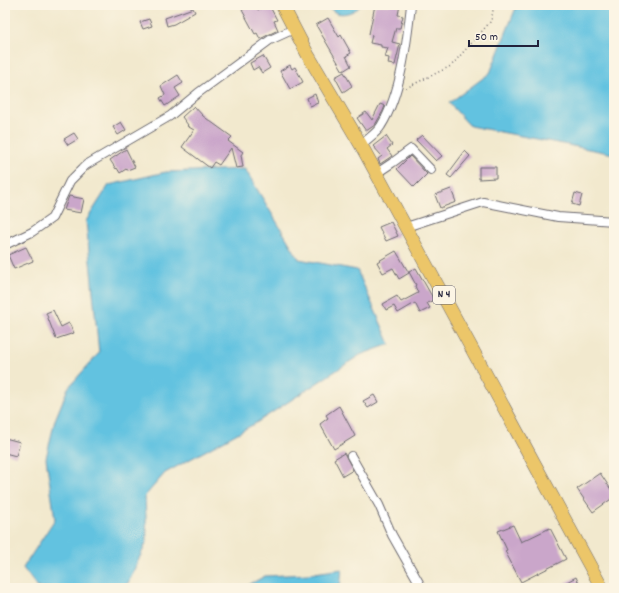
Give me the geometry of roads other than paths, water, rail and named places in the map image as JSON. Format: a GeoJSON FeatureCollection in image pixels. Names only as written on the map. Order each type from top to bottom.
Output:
{"type":"FeatureCollection","features":[{"type":"Feature","properties":{"kind":"main road","name":"N 4"},"geometry":{"type":"LineString","coordinates":[[282,5],[308,55],[377,173],[602,588]]}},
{"type":"Feature","properties":{"kind":"street"},"geometry":{"type":"LineString","coordinates":[[361,145],[381,128],[390,107],[400,74],[411,5]]}},
{"type":"Feature","properties":{"kind":"street"},"geometry":{"type":"LineString","coordinates":[[5,245],[32,232],[52,218],[70,181],[86,165],[170,116],[198,93],[270,40],[294,29]]}},
{"type":"Feature","properties":{"kind":"street"},"geometry":{"type":"LineString","coordinates":[[377,173],[411,150],[431,170]]}},
{"type":"Feature","properties":{"kind":"street"},"geometry":{"type":"LineString","coordinates":[[406,227],[483,202],[558,217],[614,221]]}},
{"type":"Feature","properties":{"kind":"street"},"geometry":{"type":"LineString","coordinates":[[351,456],[379,505],[392,535],[422,588]]}},
{"type":"Feature","properties":{"kind":"water"},"geometry":{"type":"Polygon","coordinates":[[[328,5],[361,5],[349,13],[339,14],[328,5]]]}},
{"type":"Feature","properties":{"kind":"water"},"geometry":{"type":"Polygon","coordinates":[[[517,5],[614,5],[614,154],[470,126],[449,103],[490,73],[517,5]]]}},
{"type":"Feature","properties":{"kind":"water"},"geometry":{"type":"Polygon","coordinates":[[[245,169],[299,259],[357,270],[390,344],[360,355],[256,423],[165,473],[145,496],[147,541],[128,583],[119,588],[38,588],[23,568],[55,519],[46,458],[55,420],[68,388],[99,353],[86,221],[109,185],[166,172],[245,169]]]}},
{"type":"Feature","properties":{"kind":"water"},"geometry":{"type":"Polygon","coordinates":[[[342,569],[340,588],[243,588],[265,576],[308,574],[342,569]]]}}]}
